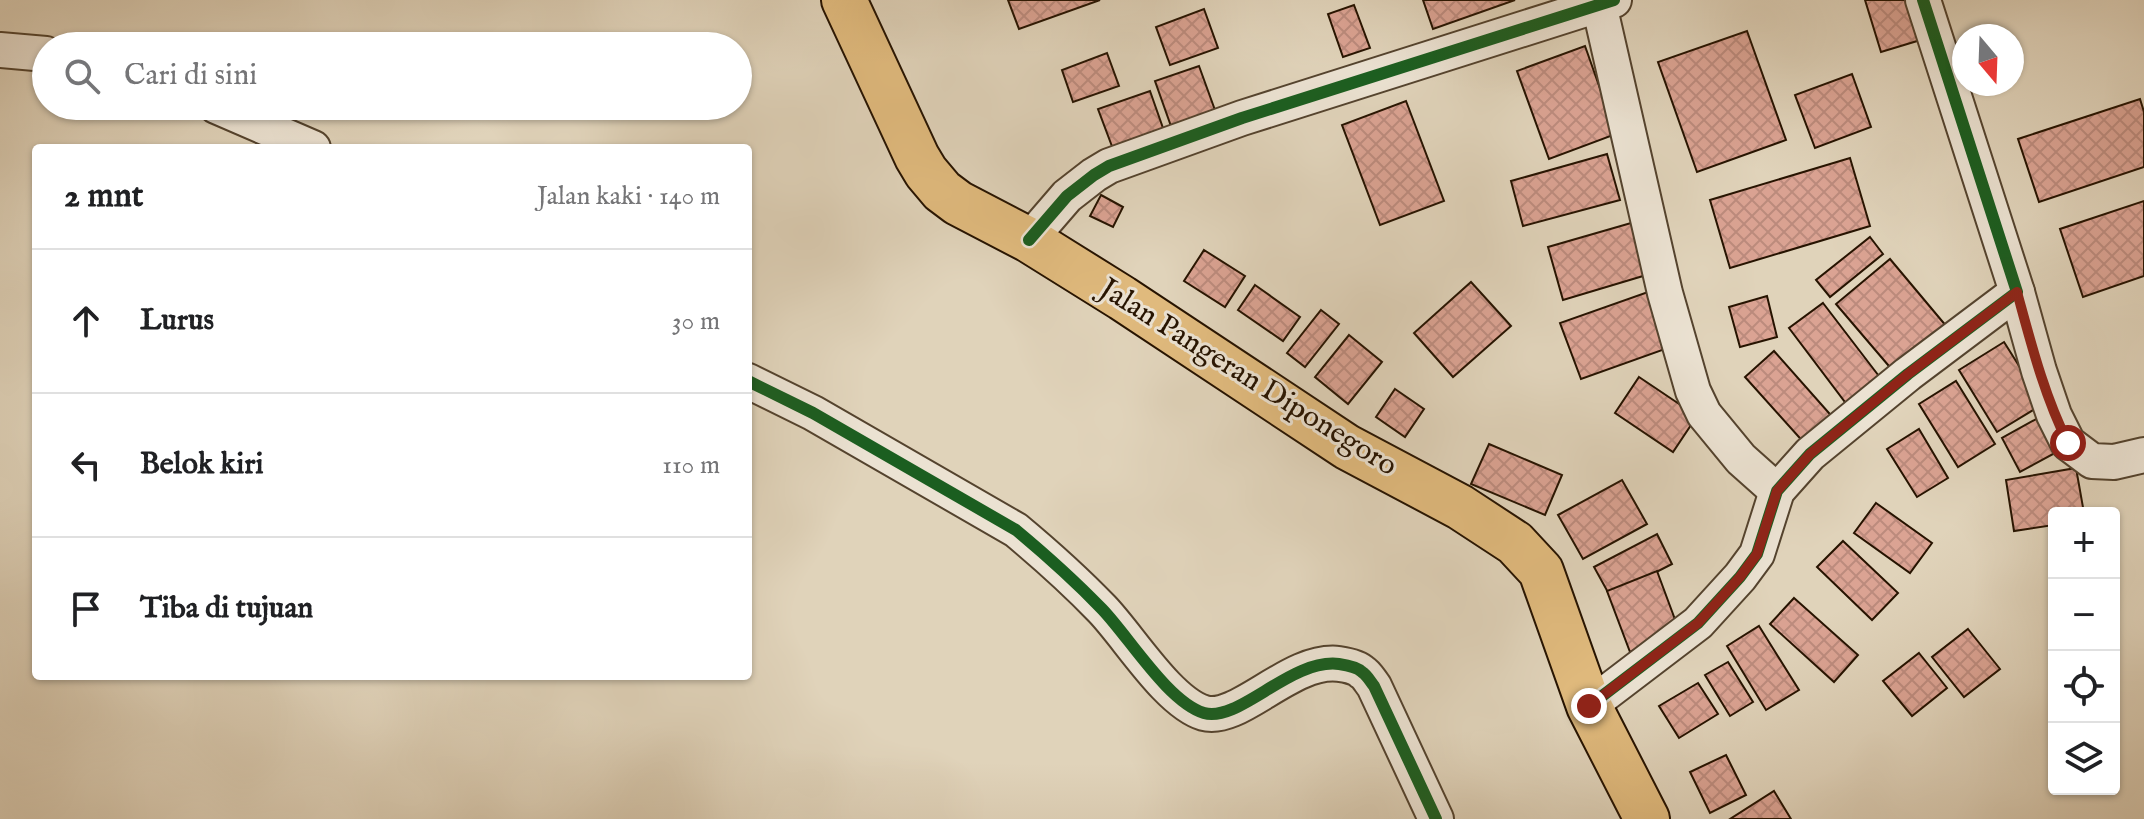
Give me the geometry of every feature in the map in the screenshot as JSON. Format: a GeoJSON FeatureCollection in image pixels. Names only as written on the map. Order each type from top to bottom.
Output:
{"type":"FeatureCollection","features":[{"type":"Feature","properties":{"kind":"highway","name":"Jalan Pangeran Diponegoro"},"geometry":{"type":"LineString","coordinates":[[844,0],[926,172],[942,191],[1122,298],[1347,447],[1460,507],[1515,543],[1541,571],[1589,706],[1647,819]]}},
{"type":"Feature","properties":{"kind":"street"},"geometry":{"type":"LineString","coordinates":[[1923,0],[2054,415],[2068,443],[2092,461],[2114,462],[2144,455]]}},
{"type":"Feature","properties":{"kind":"street"},"geometry":{"type":"LineString","coordinates":[[1029,240],[1067,196],[1109,166],[1242,118],[1604,2],[1665,293],[1693,391],[1704,414],[1741,459],[1777,491]]}},
{"type":"Feature","properties":{"kind":"street"},"geometry":{"type":"LineString","coordinates":[[0,50],[32,53]]}},
{"type":"Feature","properties":{"kind":"street"},"geometry":{"type":"LineString","coordinates":[[248,120],[304,144]]}},
{"type":"Feature","properties":{"kind":"street"},"geometry":{"type":"LineString","coordinates":[[1589,706],[1698,623],[1740,577],[1757,554],[1777,491],[1810,454],[1908,374],[2017,292]]}},
{"type":"Feature","properties":{"kind":"street"},"geometry":{"type":"LineString","coordinates":[[752,383],[813,413],[1016,530],[1103,610],[1169,690],[1190,707],[1207,714],[1220,713],[1245,703],[1302,670],[1327,663],[1361,670],[1374,686],[1436,819]]}},
{"type":"Feature","properties":{"kind":"building"},"geometry":{"type":"Polygon","coordinates":[[[1008,0],[1100,0],[1019,29],[1008,0]]]}},
{"type":"Feature","properties":{"kind":"building"},"geometry":{"type":"Polygon","coordinates":[[[1423,0],[1515,0],[1433,29],[1423,0]]]}},
{"type":"Feature","properties":{"kind":"building"},"geometry":{"type":"Polygon","coordinates":[[[1865,0],[1914,0],[1927,38],[1881,52],[1865,0]]]}},
{"type":"Feature","properties":{"kind":"building"},"geometry":{"type":"Polygon","coordinates":[[[1354,5],[1370,48],[1343,57],[1328,14],[1354,5]]]}},
{"type":"Feature","properties":{"kind":"building"},"geometry":{"type":"Polygon","coordinates":[[[1204,9],[1218,48],[1170,65],[1156,27],[1204,9]]]}},
{"type":"Feature","properties":{"kind":"building"},"geometry":{"type":"Polygon","coordinates":[[[1747,31],[1786,140],[1697,172],[1658,62],[1747,31]]]}},
{"type":"Feature","properties":{"kind":"building"},"geometry":{"type":"Polygon","coordinates":[[[1585,46],[1616,134],[1549,159],[1517,71],[1585,46]]]}},
{"type":"Feature","properties":{"kind":"building"},"geometry":{"type":"Polygon","coordinates":[[[1107,53],[1119,86],[1073,102],[1062,70],[1107,53]]]}},
{"type":"Feature","properties":{"kind":"building"},"geometry":{"type":"Polygon","coordinates":[[[1199,66],[1216,113],[1172,129],[1155,81],[1199,66]]]}},
{"type":"Feature","properties":{"kind":"building"},"geometry":{"type":"Polygon","coordinates":[[[1852,74],[1871,127],[1815,148],[1795,95],[1852,74]]]}},
{"type":"Feature","properties":{"kind":"building"},"geometry":{"type":"Polygon","coordinates":[[[1150,91],[1164,131],[1113,149],[1098,109],[1150,91]]]}},
{"type":"Feature","properties":{"kind":"building"},"geometry":{"type":"Polygon","coordinates":[[[2140,99],[2144,112],[2144,167],[2039,202],[2018,139],[2140,99]]]}},
{"type":"Feature","properties":{"kind":"building"},"geometry":{"type":"Polygon","coordinates":[[[1406,101],[1444,201],[1380,225],[1342,125],[1406,101]]]}},
{"type":"Feature","properties":{"kind":"building"},"geometry":{"type":"Polygon","coordinates":[[[1607,154],[1620,200],[1523,226],[1511,181],[1607,154]]]}},
{"type":"Feature","properties":{"kind":"building"},"geometry":{"type":"Polygon","coordinates":[[[1850,158],[1870,226],[1730,268],[1710,200],[1850,158]]]}},
{"type":"Feature","properties":{"kind":"building"},"geometry":{"type":"Polygon","coordinates":[[[1101,195],[1123,207],[1113,227],[1090,216],[1101,195]]]}},
{"type":"Feature","properties":{"kind":"building"},"geometry":{"type":"Polygon","coordinates":[[[2144,201],[2144,276],[2083,297],[2060,229],[2144,201]]]}},
{"type":"Feature","properties":{"kind":"building"},"geometry":{"type":"Polygon","coordinates":[[[1638,221],[1653,273],[1563,300],[1548,247],[1638,221]]]}},
{"type":"Feature","properties":{"kind":"building"},"geometry":{"type":"Polygon","coordinates":[[[1870,237],[1883,254],[1830,297],[1816,280],[1870,237]]]}},
{"type":"Feature","properties":{"kind":"building"},"geometry":{"type":"Polygon","coordinates":[[[1204,250],[1245,276],[1225,307],[1184,281],[1204,250]]]}},
{"type":"Feature","properties":{"kind":"building"},"geometry":{"type":"Polygon","coordinates":[[[1890,259],[1947,327],[1894,372],[1836,304],[1890,259]]]}},
{"type":"Feature","properties":{"kind":"building"},"geometry":{"type":"Polygon","coordinates":[[[1471,282],[1511,326],[1453,377],[1414,333],[1471,282]]]}},
{"type":"Feature","properties":{"kind":"building"},"geometry":{"type":"Polygon","coordinates":[[[1255,285],[1300,317],[1283,341],[1238,310],[1255,285]]]}},
{"type":"Feature","properties":{"kind":"building"},"geometry":{"type":"Polygon","coordinates":[[[1648,292],[1668,348],[1581,379],[1560,323],[1648,292]]]}},
{"type":"Feature","properties":{"kind":"building"},"geometry":{"type":"Polygon","coordinates":[[[1767,296],[1777,337],[1740,347],[1729,307],[1767,296]]]}},
{"type":"Feature","properties":{"kind":"building"},"geometry":{"type":"Polygon","coordinates":[[[1823,303],[1885,384],[1851,410],[1789,328],[1823,303]]]}},
{"type":"Feature","properties":{"kind":"building"},"geometry":{"type":"Polygon","coordinates":[[[1321,310],[1339,324],[1305,367],[1287,353],[1321,310]]]}},
{"type":"Feature","properties":{"kind":"building"},"geometry":{"type":"Polygon","coordinates":[[[1349,335],[1382,362],[1348,404],[1315,377],[1349,335]]]}},
{"type":"Feature","properties":{"kind":"building"},"geometry":{"type":"Polygon","coordinates":[[[2004,342],[2043,404],[1997,432],[1959,370],[2004,342]]]}},
{"type":"Feature","properties":{"kind":"building"},"geometry":{"type":"Polygon","coordinates":[[[1774,351],[1836,421],[1807,446],[1745,377],[1774,351]]]}},
{"type":"Feature","properties":{"kind":"building"},"geometry":{"type":"Polygon","coordinates":[[[1639,377],[1697,416],[1673,452],[1615,413],[1639,377]]]}},
{"type":"Feature","properties":{"kind":"building"},"geometry":{"type":"Polygon","coordinates":[[[1956,381],[1995,444],[1958,467],[1919,404],[1956,381]]]}},
{"type":"Feature","properties":{"kind":"building"},"geometry":{"type":"Polygon","coordinates":[[[1395,389],[1424,409],[1405,437],[1376,417],[1395,389]]]}},
{"type":"Feature","properties":{"kind":"building"},"geometry":{"type":"Polygon","coordinates":[[[2047,413],[2066,447],[2020,472],[2002,438],[2047,413]]]}},
{"type":"Feature","properties":{"kind":"building"},"geometry":{"type":"Polygon","coordinates":[[[1919,429],[1948,478],[1917,497],[1887,449],[1919,429]]]}},
{"type":"Feature","properties":{"kind":"building"},"geometry":{"type":"Polygon","coordinates":[[[1489,444],[1562,475],[1545,515],[1471,484],[1489,444]]]}},
{"type":"Feature","properties":{"kind":"building"},"geometry":{"type":"Polygon","coordinates":[[[2076,468],[2083,507],[2048,507],[2048,526],[2014,531],[2006,480],[2076,468]]]}},
{"type":"Feature","properties":{"kind":"building"},"geometry":{"type":"Polygon","coordinates":[[[1622,480],[1647,524],[1583,559],[1558,515],[1622,480]]]}},
{"type":"Feature","properties":{"kind":"building"},"geometry":{"type":"Polygon","coordinates":[[[1876,503],[1932,543],[1910,573],[1854,533],[1876,503]]]}},
{"type":"Feature","properties":{"kind":"building"},"geometry":{"type":"Polygon","coordinates":[[[1657,534],[1672,564],[1610,596],[1594,567],[1657,534]]]}},
{"type":"Feature","properties":{"kind":"building"},"geometry":{"type":"Polygon","coordinates":[[[1843,541],[1898,593],[1872,620],[1817,567],[1843,541]]]}},
{"type":"Feature","properties":{"kind":"building"},"geometry":{"type":"Polygon","coordinates":[[[1657,571],[1680,633],[1630,652],[1607,591],[1657,571]]]}},
{"type":"Feature","properties":{"kind":"building"},"geometry":{"type":"Polygon","coordinates":[[[1794,598],[1858,655],[1834,682],[1770,624],[1794,598]]]}},
{"type":"Feature","properties":{"kind":"building"},"geometry":{"type":"Polygon","coordinates":[[[1759,626],[1799,690],[1766,710],[1727,646],[1759,626]]]}},
{"type":"Feature","properties":{"kind":"building"},"geometry":{"type":"Polygon","coordinates":[[[1968,629],[2000,669],[1964,697],[1932,657],[1968,629]]]}},
{"type":"Feature","properties":{"kind":"building"},"geometry":{"type":"Polygon","coordinates":[[[1919,653],[1947,688],[1912,716],[1883,681],[1919,653]]]}},
{"type":"Feature","properties":{"kind":"building"},"geometry":{"type":"Polygon","coordinates":[[[1728,662],[1753,702],[1730,716],[1705,675],[1728,662]]]}},
{"type":"Feature","properties":{"kind":"building"},"geometry":{"type":"Polygon","coordinates":[[[1698,683],[1718,714],[1679,738],[1659,706],[1698,683]]]}},
{"type":"Feature","properties":{"kind":"building"},"geometry":{"type":"Polygon","coordinates":[[[1726,755],[1746,795],[1710,813],[1690,772],[1726,755]]]}},
{"type":"Feature","properties":{"kind":"building"},"geometry":{"type":"Polygon","coordinates":[[[1774,791],[1791,819],[1730,819],[1774,791]]]}},
{"type":"Feature","properties":{"kind":"cycle path"},"geometry":{"type":"LineString","coordinates":[[1029,240],[1067,196],[1109,166],[1242,118],[1614,0]]}},
{"type":"Feature","properties":{"kind":"cycle path"},"geometry":{"type":"LineString","coordinates":[[1589,706],[1698,623],[1740,577],[1757,554],[1777,491],[1810,454],[1908,374],[2017,292],[1923,0]]}},
{"type":"Feature","properties":{"kind":"cycle path"},"geometry":{"type":"LineString","coordinates":[[752,383],[813,413],[1016,530],[1102,609],[1163,683],[1190,707],[1204,713],[1218,714],[1321,665],[1339,664],[1360,670],[1374,686],[1436,819]]}},
{"type":"Feature","properties":{"kind":"route"},"geometry":{"type":"LineString","coordinates":[[1589,706],[1698,623],[1740,577],[1757,554],[1777,491],[1810,454],[1908,374],[2017,292],[2039,371],[2054,415],[2068,443]]}}]}
